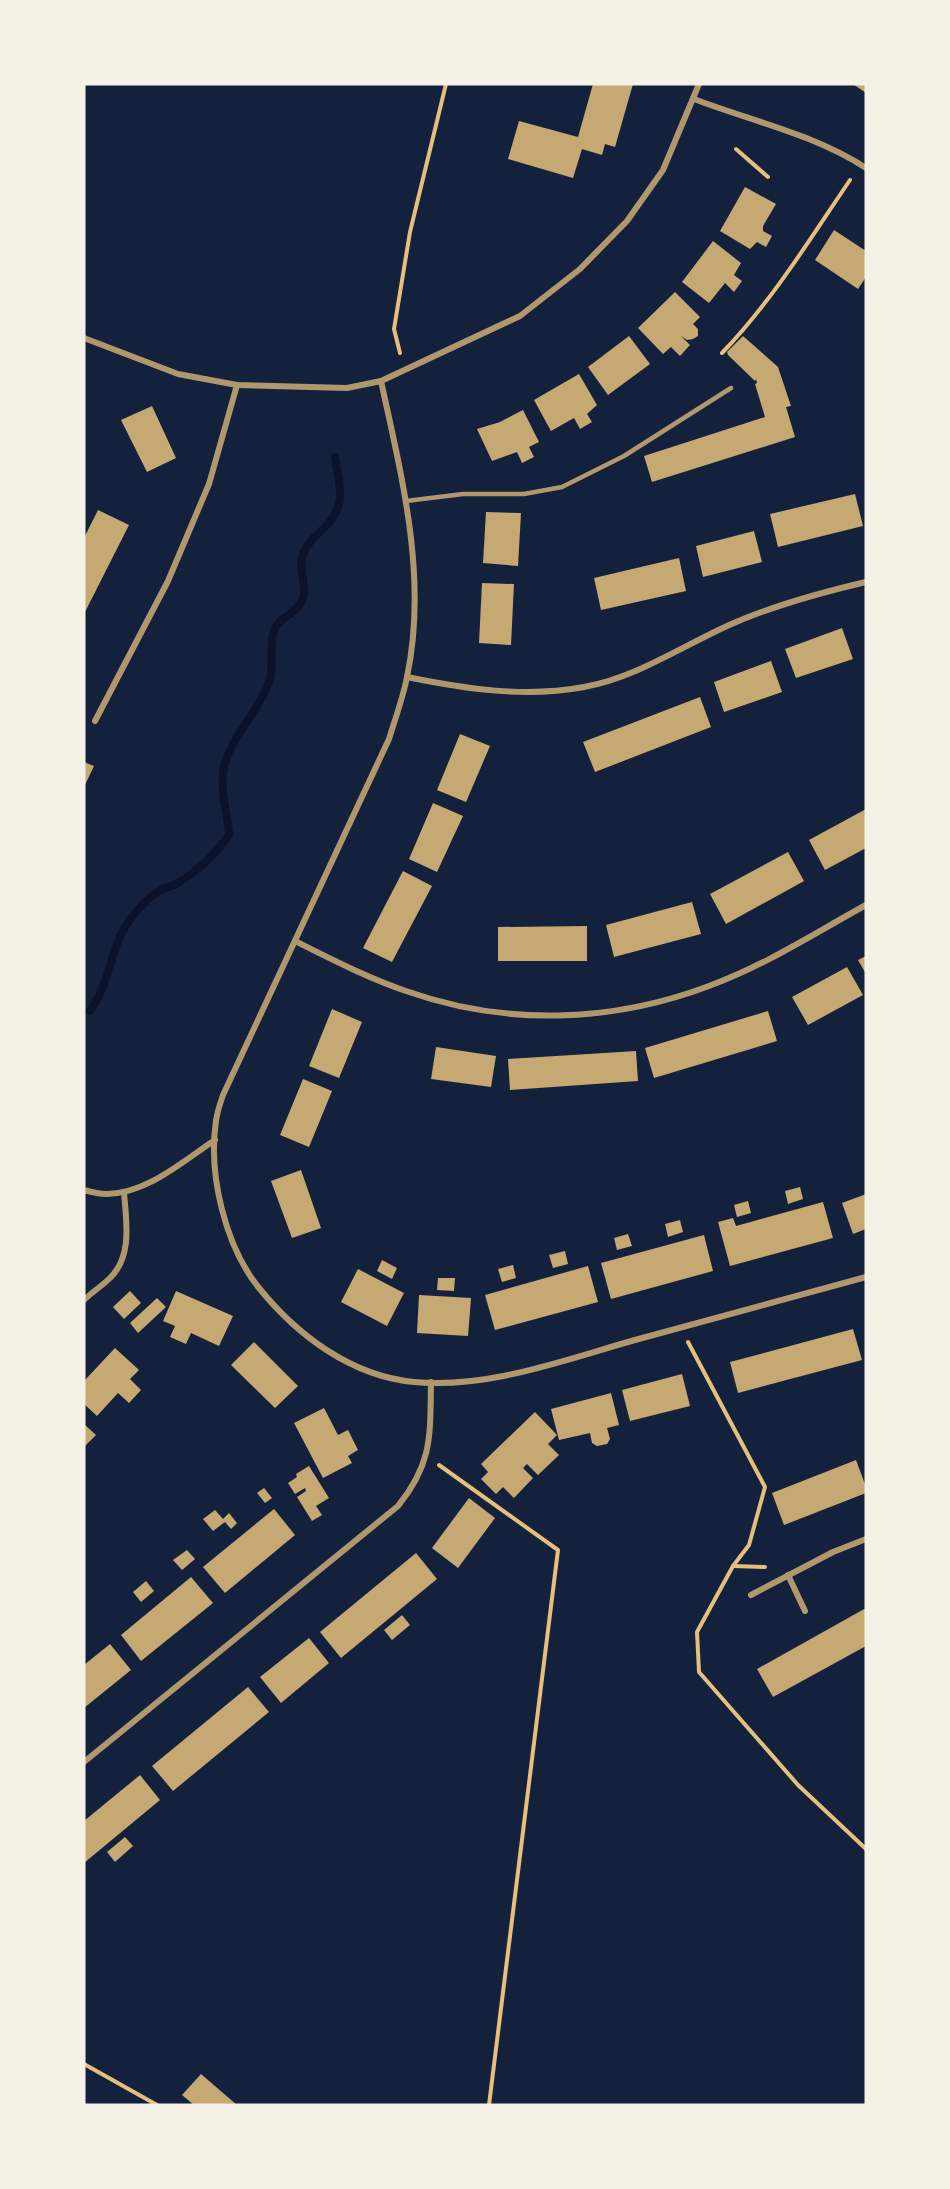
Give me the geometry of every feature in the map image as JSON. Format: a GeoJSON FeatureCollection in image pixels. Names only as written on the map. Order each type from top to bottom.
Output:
{"type":"FeatureCollection","features":[{"type":"Feature","properties":{"kind":"street"},"geometry":{"type":"LineString","coordinates":[[84,338],[178,374],[237,386],[347,388],[381,381],[520,316],[580,269],[627,221],[663,170],[699,84]]}},
{"type":"Feature","properties":{"kind":"street"},"geometry":{"type":"LineString","coordinates":[[694,99],[813,141],[840,152],[866,168]]}},
{"type":"Feature","properties":{"kind":"street"},"geometry":{"type":"LineString","coordinates":[[381,381],[406,501],[415,580],[408,677],[389,739],[223,1095],[216,1121],[215,1140],[220,1202],[226,1227],[249,1276],[266,1297],[310,1340],[339,1358],[390,1377],[412,1382],[449,1383],[530,1370],[866,1277]]}},
{"type":"Feature","properties":{"kind":"street"},"geometry":{"type":"LineString","coordinates":[[95,721],[168,581],[191,527],[209,484],[237,386]]}},
{"type":"Feature","properties":{"kind":"street"},"geometry":{"type":"LineString","coordinates":[[408,677],[476,690],[521,693],[586,687],[622,676],[729,625],[762,612],[797,600],[866,582]]}},
{"type":"Feature","properties":{"kind":"street"},"geometry":{"type":"LineString","coordinates":[[295,941],[389,985],[443,1002],[498,1014],[586,1015],[652,1004],[709,986],[746,970],[866,905]]}},
{"type":"Feature","properties":{"kind":"street"},"geometry":{"type":"LineString","coordinates":[[84,1190],[106,1194],[145,1184],[172,1170],[215,1140]]}},
{"type":"Feature","properties":{"kind":"street"},"geometry":{"type":"LineString","coordinates":[[84,1300],[111,1277],[122,1258],[128,1233],[124,1191]]}},
{"type":"Feature","properties":{"kind":"street"},"geometry":{"type":"LineString","coordinates":[[84,1762],[398,1506],[414,1486],[425,1461],[430,1436],[431,1382]]}},
{"type":"Feature","properties":{"kind":"street"},"geometry":{"type":"LineString","coordinates":[[752,1595],[833,1552],[866,1539]]}},
{"type":"Feature","properties":{"kind":"street"},"geometry":{"type":"LineString","coordinates":[[788,1575],[805,1611]]}},
{"type":"Feature","properties":{"kind":"lane"},"geometry":{"type":"LineString","coordinates":[[406,501],[463,494],[524,494],[562,487],[624,456],[731,388]]}},
{"type":"Feature","properties":{"kind":"path"},"geometry":{"type":"LineString","coordinates":[[407,369],[396,341],[394,329],[410,232],[446,84]]}},
{"type":"Feature","properties":{"kind":"path"},"geometry":{"type":"LineString","coordinates":[[736,149],[768,177]]}},
{"type":"Feature","properties":{"kind":"path"},"geometry":{"type":"LineString","coordinates":[[722,353],[742,332],[779,284],[850,180]]}},
{"type":"Feature","properties":{"kind":"path"},"geometry":{"type":"LineString","coordinates":[[425,1461],[437,1463],[558,1550],[489,2105]]}},
{"type":"Feature","properties":{"kind":"path"},"geometry":{"type":"LineString","coordinates":[[732,1566],[770,1567]]}},
{"type":"Feature","properties":{"kind":"path"},"geometry":{"type":"LineString","coordinates":[[84,2064],[157,2105]]}},
{"type":"Feature","properties":{"kind":"building"},"geometry":{"type":"Polygon","coordinates":[[[593,84],[633,84],[615,147],[605,144],[602,155],[582,149],[573,178],[508,159],[519,121],[578,137],[593,84]]]}},
{"type":"Feature","properties":{"kind":"building"},"geometry":{"type":"Polygon","coordinates":[[[853,84],[866,84],[866,93],[853,84]]]}},
{"type":"Feature","properties":{"kind":"building"},"geometry":{"type":"Polygon","coordinates":[[[745,187],[776,204],[763,226],[763,231],[772,236],[766,247],[757,242],[750,249],[720,231],[745,187]]]}},
{"type":"Feature","properties":{"kind":"building"},"geometry":{"type":"Polygon","coordinates":[[[834,230],[866,251],[866,277],[858,289],[815,260],[834,230]]]}},
{"type":"Feature","properties":{"kind":"building"},"geometry":{"type":"Polygon","coordinates":[[[713,241],[741,263],[734,275],[742,281],[734,292],[725,283],[709,303],[682,282],[713,241]]]}},
{"type":"Feature","properties":{"kind":"building"},"geometry":{"type":"Polygon","coordinates":[[[675,292],[700,317],[693,324],[698,329],[698,336],[687,340],[681,336],[690,345],[680,356],[671,347],[663,354],[638,328],[675,292]]]}},
{"type":"Feature","properties":{"kind":"building"},"geometry":{"type":"Polygon","coordinates":[[[629,336],[650,364],[608,395],[588,367],[629,336]]]}},
{"type":"Feature","properties":{"kind":"building"},"geometry":{"type":"Polygon","coordinates":[[[743,336],[778,367],[791,406],[786,407],[795,437],[652,482],[644,456],[765,417],[755,384],[756,379],[755,381],[727,352],[743,336]]]}},
{"type":"Feature","properties":{"kind":"building"},"geometry":{"type":"Polygon","coordinates":[[[579,374],[597,405],[587,414],[592,422],[580,429],[574,418],[551,431],[534,400],[579,374]]]}},
{"type":"Feature","properties":{"kind":"building"},"geometry":{"type":"Polygon","coordinates":[[[152,406],[176,458],[147,472],[121,420],[152,406]]]}},
{"type":"Feature","properties":{"kind":"building"},"geometry":{"type":"Polygon","coordinates":[[[523,410],[539,442],[529,447],[534,457],[522,463],[517,452],[492,461],[477,429],[500,422],[523,410]]]}},
{"type":"Feature","properties":{"kind":"building"},"geometry":{"type":"Polygon","coordinates":[[[855,494],[863,526],[778,547],[770,514],[855,494]]]}},
{"type":"Feature","properties":{"kind":"building"},"geometry":{"type":"Polygon","coordinates":[[[98,510],[129,525],[84,614],[84,538],[98,510]]]}},
{"type":"Feature","properties":{"kind":"building"},"geometry":{"type":"Polygon","coordinates":[[[486,512],[521,513],[518,566],[483,563],[486,512]]]}},
{"type":"Feature","properties":{"kind":"building"},"geometry":{"type":"Polygon","coordinates":[[[754,531],[762,562],[703,577],[696,546],[754,531]]]}},
{"type":"Feature","properties":{"kind":"building"},"geometry":{"type":"Polygon","coordinates":[[[679,558],[686,591],[601,610],[594,578],[679,558]]]}},
{"type":"Feature","properties":{"kind":"building"},"geometry":{"type":"Polygon","coordinates":[[[482,583],[514,584],[511,645],[479,643],[482,583]]]}},
{"type":"Feature","properties":{"kind":"building"},"geometry":{"type":"Polygon","coordinates":[[[842,628],[853,659],[796,678],[785,649],[842,628]]]}},
{"type":"Feature","properties":{"kind":"building"},"geometry":{"type":"Polygon","coordinates":[[[771,661],[782,692],[724,712],[714,682],[771,661]]]}},
{"type":"Feature","properties":{"kind":"building"},"geometry":{"type":"Polygon","coordinates":[[[700,697],[711,727],[595,772],[583,742],[700,697]]]}},
{"type":"Feature","properties":{"kind":"building"},"geometry":{"type":"Polygon","coordinates":[[[460,734],[490,746],[466,802],[437,790],[460,734]]]}},
{"type":"Feature","properties":{"kind":"building"},"geometry":{"type":"Polygon","coordinates":[[[84,762],[94,766],[84,787],[84,762]]]}},
{"type":"Feature","properties":{"kind":"building"},"geometry":{"type":"Polygon","coordinates":[[[433,803],[463,816],[437,872],[409,859],[433,803]]]}},
{"type":"Feature","properties":{"kind":"building"},"geometry":{"type":"Polygon","coordinates":[[[866,809],[866,848],[825,870],[809,840],[866,809]]]}},
{"type":"Feature","properties":{"kind":"building"},"geometry":{"type":"Polygon","coordinates":[[[788,852],[804,881],[726,924],[710,894],[788,852]]]}},
{"type":"Feature","properties":{"kind":"building"},"geometry":{"type":"Polygon","coordinates":[[[403,871],[432,886],[392,962],[363,948],[403,871]]]}},
{"type":"Feature","properties":{"kind":"building"},"geometry":{"type":"Polygon","coordinates":[[[692,902],[701,934],[614,957],[606,925],[692,902]]]}},
{"type":"Feature","properties":{"kind":"building"},"geometry":{"type":"Polygon","coordinates":[[[587,926],[587,961],[498,961],[498,927],[587,926]]]}},
{"type":"Feature","properties":{"kind":"building"},"geometry":{"type":"Polygon","coordinates":[[[866,956],[866,974],[858,960],[866,956]]]}},
{"type":"Feature","properties":{"kind":"building"},"geometry":{"type":"Polygon","coordinates":[[[847,967],[863,995],[808,1025],[792,997],[847,967]]]}},
{"type":"Feature","properties":{"kind":"building"},"geometry":{"type":"Polygon","coordinates":[[[332,1009],[362,1022],[339,1078],[309,1066],[332,1009]]]}},
{"type":"Feature","properties":{"kind":"building"},"geometry":{"type":"Polygon","coordinates":[[[768,1011],[777,1041],[654,1078],[645,1048],[768,1011]]]}},
{"type":"Feature","properties":{"kind":"building"},"geometry":{"type":"Polygon","coordinates":[[[436,1047],[496,1056],[491,1087],[431,1079],[436,1047]]]}},
{"type":"Feature","properties":{"kind":"building"},"geometry":{"type":"Polygon","coordinates":[[[636,1051],[638,1081],[510,1090],[508,1059],[636,1051]]]}},
{"type":"Feature","properties":{"kind":"building"},"geometry":{"type":"Polygon","coordinates":[[[303,1079],[332,1091],[309,1147],[280,1135],[303,1079]]]}},
{"type":"Feature","properties":{"kind":"building"},"geometry":{"type":"Polygon","coordinates":[[[301,1170],[321,1228],[292,1238],[271,1181],[301,1170]]]}},
{"type":"Feature","properties":{"kind":"building"},"geometry":{"type":"Polygon","coordinates":[[[800,1187],[803,1199],[788,1204],[785,1191],[800,1187]]]}},
{"type":"Feature","properties":{"kind":"building"},"geometry":{"type":"Polygon","coordinates":[[[866,1194],[866,1229],[853,1234],[842,1203],[866,1194]]]}},
{"type":"Feature","properties":{"kind":"building"},"geometry":{"type":"Polygon","coordinates":[[[748,1201],[751,1213],[737,1217],[734,1205],[748,1201]]]}},
{"type":"Feature","properties":{"kind":"building"},"geometry":{"type":"Polygon","coordinates":[[[823,1202],[833,1238],[730,1266],[718,1222],[733,1218],[736,1226],[823,1202]]]}},
{"type":"Feature","properties":{"kind":"building"},"geometry":{"type":"Polygon","coordinates":[[[680,1220],[683,1232],[668,1237],[665,1224],[680,1220]]]}},
{"type":"Feature","properties":{"kind":"building"},"geometry":{"type":"Polygon","coordinates":[[[628,1234],[632,1246],[617,1250],[614,1238],[628,1234]]]}},
{"type":"Feature","properties":{"kind":"building"},"geometry":{"type":"Polygon","coordinates":[[[704,1235],[713,1271],[611,1299],[601,1263],[704,1235]]]}},
{"type":"Feature","properties":{"kind":"building"},"geometry":{"type":"Polygon","coordinates":[[[565,1251],[568,1264],[553,1268],[549,1255],[565,1251]]]}},
{"type":"Feature","properties":{"kind":"building"},"geometry":{"type":"Polygon","coordinates":[[[382,1260],[397,1268],[392,1279],[377,1271],[382,1260]]]}},
{"type":"Feature","properties":{"kind":"building"},"geometry":{"type":"Polygon","coordinates":[[[513,1265],[516,1278],[502,1282],[498,1269],[513,1265]]]}},
{"type":"Feature","properties":{"kind":"building"},"geometry":{"type":"Polygon","coordinates":[[[588,1266],[598,1302],[495,1330],[485,1295],[588,1266]]]}},
{"type":"Feature","properties":{"kind":"building"},"geometry":{"type":"Polygon","coordinates":[[[358,1269],[404,1293],[387,1326],[341,1302],[358,1269]]]}},
{"type":"Feature","properties":{"kind":"building"},"geometry":{"type":"Polygon","coordinates":[[[438,1278],[455,1278],[454,1291],[437,1290],[438,1278]]]}},
{"type":"Feature","properties":{"kind":"building"},"geometry":{"type":"Polygon","coordinates":[[[130,1291],[141,1303],[124,1319],[113,1307],[130,1291]]]}},
{"type":"Feature","properties":{"kind":"building"},"geometry":{"type":"Polygon","coordinates":[[[176,1291],[233,1316],[219,1346],[191,1333],[186,1344],[170,1337],[175,1326],[163,1321],[176,1291]]]}},
{"type":"Feature","properties":{"kind":"building"},"geometry":{"type":"Polygon","coordinates":[[[419,1295],[471,1298],[468,1336],[417,1333],[419,1295]]]}},
{"type":"Feature","properties":{"kind":"building"},"geometry":{"type":"Polygon","coordinates":[[[157,1298],[166,1307],[138,1333],[130,1323],[157,1298]]]}},
{"type":"Feature","properties":{"kind":"building"},"geometry":{"type":"Polygon","coordinates":[[[853,1329],[862,1360],[738,1393],[730,1362],[853,1329]]]}},
{"type":"Feature","properties":{"kind":"building"},"geometry":{"type":"Polygon","coordinates":[[[254,1342],[298,1386],[275,1408],[231,1365],[254,1342]]]}},
{"type":"Feature","properties":{"kind":"building"},"geometry":{"type":"Polygon","coordinates":[[[115,1348],[139,1370],[130,1379],[141,1390],[129,1403],[118,1393],[97,1416],[84,1404],[84,1381],[115,1348]]]}},
{"type":"Feature","properties":{"kind":"building"},"geometry":{"type":"Polygon","coordinates":[[[682,1374],[690,1406],[630,1421],[622,1390],[682,1374]]]}},
{"type":"Feature","properties":{"kind":"building"},"geometry":{"type":"Polygon","coordinates":[[[611,1393],[619,1425],[607,1428],[610,1439],[607,1444],[597,1446],[592,1443],[590,1433],[559,1440],[551,1409],[611,1393]]]}},
{"type":"Feature","properties":{"kind":"building"},"geometry":{"type":"Polygon","coordinates":[[[324,1408],[338,1435],[348,1430],[358,1450],[348,1456],[352,1463],[323,1478],[294,1423],[324,1408]]]}},
{"type":"Feature","properties":{"kind":"building"},"geometry":{"type":"Polygon","coordinates":[[[535,1412],[557,1435],[548,1444],[559,1455],[538,1475],[527,1464],[523,1468],[533,1478],[514,1498],[503,1487],[496,1494],[481,1479],[488,1472],[481,1464],[535,1412]]]}},
{"type":"Feature","properties":{"kind":"building"},"geometry":{"type":"Polygon","coordinates":[[[84,1424],[96,1435],[84,1447],[84,1424]]]}},
{"type":"Feature","properties":{"kind":"building"},"geometry":{"type":"Polygon","coordinates":[[[856,1460],[866,1493],[784,1525],[772,1493],[856,1460]]]}},
{"type":"Feature","properties":{"kind":"building"},"geometry":{"type":"Polygon","coordinates":[[[309,1466],[329,1498],[316,1506],[322,1515],[312,1521],[297,1497],[306,1491],[305,1488],[295,1494],[288,1483],[297,1477],[296,1474],[309,1466]]]}},
{"type":"Feature","properties":{"kind":"building"},"geometry":{"type":"Polygon","coordinates":[[[264,1488],[272,1498],[265,1503],[257,1493],[264,1488]]]}},
{"type":"Feature","properties":{"kind":"building"},"geometry":{"type":"Polygon","coordinates":[[[469,1498],[495,1518],[458,1568],[432,1548],[469,1498]]]}},
{"type":"Feature","properties":{"kind":"building"},"geometry":{"type":"Polygon","coordinates":[[[274,1509],[295,1535],[225,1593],[203,1567],[274,1509]]]}},
{"type":"Feature","properties":{"kind":"building"},"geometry":{"type":"Polygon","coordinates":[[[215,1510],[223,1519],[229,1513],[237,1523],[231,1529],[225,1522],[213,1531],[203,1519],[215,1510]]]}},
{"type":"Feature","properties":{"kind":"building"},"geometry":{"type":"Polygon","coordinates":[[[187,1550],[195,1559],[182,1570],[173,1560],[187,1550]]]}},
{"type":"Feature","properties":{"kind":"building"},"geometry":{"type":"Polygon","coordinates":[[[416,1553],[437,1579],[341,1658],[320,1632],[416,1553]]]}},
{"type":"Feature","properties":{"kind":"building"},"geometry":{"type":"Polygon","coordinates":[[[191,1577],[213,1603],[141,1661],[121,1635],[191,1577]]]}},
{"type":"Feature","properties":{"kind":"building"},"geometry":{"type":"Polygon","coordinates":[[[146,1581],[154,1591],[141,1602],[133,1592],[146,1581]]]}},
{"type":"Feature","properties":{"kind":"building"},"geometry":{"type":"Polygon","coordinates":[[[866,1608],[866,1646],[773,1697],[757,1669],[866,1608]]]}},
{"type":"Feature","properties":{"kind":"building"},"geometry":{"type":"Polygon","coordinates":[[[402,1615],[410,1625],[392,1640],[384,1630],[402,1615]]]}},
{"type":"Feature","properties":{"kind":"building"},"geometry":{"type":"Polygon","coordinates":[[[309,1638],[329,1663],[281,1703],[260,1677],[309,1638]]]}},
{"type":"Feature","properties":{"kind":"building"},"geometry":{"type":"Polygon","coordinates":[[[110,1644],[131,1670],[84,1708],[84,1665],[110,1644]]]}},
{"type":"Feature","properties":{"kind":"building"},"geometry":{"type":"Polygon","coordinates":[[[248,1687],[269,1712],[173,1791],[152,1766],[248,1687]]]}},
{"type":"Feature","properties":{"kind":"building"},"geometry":{"type":"Polygon","coordinates":[[[140,1775],[160,1800],[84,1863],[84,1821],[140,1775]]]}},
{"type":"Feature","properties":{"kind":"building"},"geometry":{"type":"Polygon","coordinates":[[[125,1837],[133,1846],[115,1862],[107,1852],[125,1837]]]}},
{"type":"Feature","properties":{"kind":"building"},"geometry":{"type":"Polygon","coordinates":[[[201,2074],[237,2105],[194,2105],[182,2095],[201,2074]]]}},
{"type":"Feature","properties":{"kind":"waterway"},"geometry":{"type":"LineString","coordinates":[[90,1011],[102,988],[119,940],[131,918],[152,896],[178,883],[200,867],[229,835],[223,787],[226,760],[269,682],[275,628],[281,620],[298,607],[303,599],[301,560],[305,549],[333,518],[340,501],[340,485],[335,457]]}}]}
